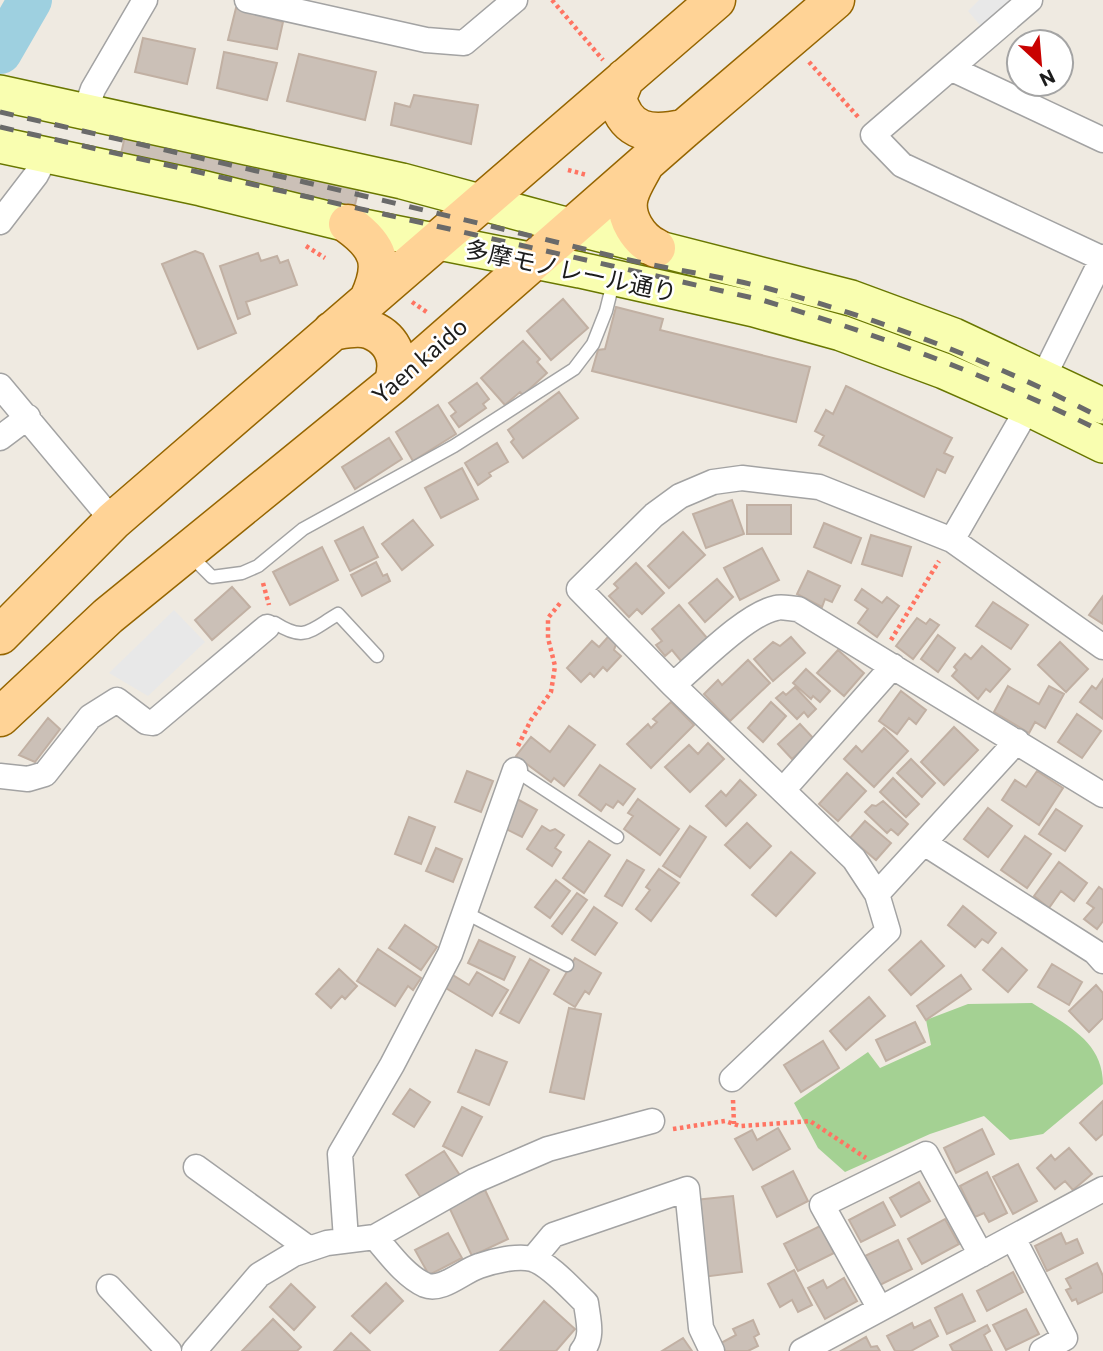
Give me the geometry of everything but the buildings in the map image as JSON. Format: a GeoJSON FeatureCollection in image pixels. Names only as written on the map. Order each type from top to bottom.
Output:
{"type":"FeatureCollection","features":[{"type":"Feature","properties":{"kind":"main road"},"geometry":{"type":"LineString","coordinates":[[0,635],[113,521],[482,202],[616,71],[716,0]]}},
{"type":"Feature","properties":{"kind":"main road","name":"Yaen kaido"},"geometry":{"type":"LineString","coordinates":[[0,717],[108,616],[393,384],[835,0]]}},
{"type":"Feature","properties":{"kind":"main road"},"geometry":{"type":"LineString","coordinates":[[616,71],[617,99],[627,121],[638,128],[662,133],[684,129]]}},
{"type":"Feature","properties":{"kind":"main road","name":"多摩モノレール通り"},"geometry":{"type":"LineString","coordinates":[[0,93],[389,178],[851,298],[954,336],[1103,406]]}},
{"type":"Feature","properties":{"kind":"main road","name":"多摩モノレール通り"},"geometry":{"type":"LineString","coordinates":[[23,150],[201,188],[348,224],[534,260],[754,309],[841,333],[944,371],[1103,445]]}},
{"type":"Feature","properties":{"kind":"main road"},"geometry":{"type":"LineString","coordinates":[[645,163],[628,197],[627,208],[639,236],[656,248]]}},
{"type":"Feature","properties":{"kind":"main road"},"geometry":{"type":"LineString","coordinates":[[348,224],[371,245],[378,263],[378,279],[369,299]]}},
{"type":"Feature","properties":{"kind":"main road"},"geometry":{"type":"LineString","coordinates":[[332,331],[350,327],[370,329],[385,340],[395,354],[398,370],[393,384]]}},
{"type":"Feature","properties":{"kind":"street"},"geometry":{"type":"LineString","coordinates":[[70,109],[93,89],[145,0]]}},
{"type":"Feature","properties":{"kind":"street"},"geometry":{"type":"LineString","coordinates":[[247,0],[278,3],[426,40],[464,43],[515,0]]}},
{"type":"Feature","properties":{"kind":"street"},"geometry":{"type":"LineString","coordinates":[[952,540],[1028,408],[1103,258],[902,165],[873,135],[1030,0]]}},
{"type":"Feature","properties":{"kind":"street"},"geometry":{"type":"LineString","coordinates":[[952,69],[1103,140]]}},
{"type":"Feature","properties":{"kind":"street"},"geometry":{"type":"LineString","coordinates":[[0,222],[36,175],[23,150]]}},
{"type":"Feature","properties":{"kind":"street"},"geometry":{"type":"LineString","coordinates":[[0,386],[113,521]]}},
{"type":"Feature","properties":{"kind":"street"},"geometry":{"type":"LineString","coordinates":[[0,438],[28,417]]}},
{"type":"Feature","properties":{"kind":"street"},"geometry":{"type":"LineString","coordinates":[[732,1079],[888,931],[877,894],[854,859],[673,685],[579,589],[654,514],[680,496],[713,482],[742,478],[819,487],[952,540],[1103,647]]}},
{"type":"Feature","properties":{"kind":"street"},"geometry":{"type":"LineString","coordinates":[[673,685],[758,615],[777,607],[798,609],[1103,795]]}},
{"type":"Feature","properties":{"kind":"street"},"geometry":{"type":"LineString","coordinates":[[0,776],[28,779],[45,774],[90,718],[117,700],[146,722],[152,723],[257,633],[271,625]]}},
{"type":"Feature","properties":{"kind":"street"},"geometry":{"type":"LineString","coordinates":[[783,790],[887,662]]}},
{"type":"Feature","properties":{"kind":"street"},"geometry":{"type":"LineString","coordinates":[[877,894],[1017,741]]}},
{"type":"Feature","properties":{"kind":"street"},"geometry":{"type":"LineString","coordinates":[[346,1239],[340,1154],[392,1065],[450,954],[515,770]]}},
{"type":"Feature","properties":{"kind":"street"},"geometry":{"type":"LineString","coordinates":[[924,843],[1095,952],[1103,961]]}},
{"type":"Feature","properties":{"kind":"street"},"geometry":{"type":"LineString","coordinates":[[194,1351],[259,1275],[277,1263],[308,1248],[346,1239],[375,1237],[474,1181],[548,1149],[652,1121]]}},
{"type":"Feature","properties":{"kind":"street"},"geometry":{"type":"LineString","coordinates":[[880,1309],[822,1205],[926,1154],[981,1255]]}},
{"type":"Feature","properties":{"kind":"street"},"geometry":{"type":"LineString","coordinates":[[196,1167],[308,1248]]}},
{"type":"Feature","properties":{"kind":"street"},"geometry":{"type":"LineString","coordinates":[[533,1259],[553,1236],[687,1189],[701,1328],[712,1351]]}},
{"type":"Feature","properties":{"kind":"street"},"geometry":{"type":"LineString","coordinates":[[802,1351],[1103,1189]]}},
{"type":"Feature","properties":{"kind":"street"},"geometry":{"type":"LineString","coordinates":[[375,1237],[403,1269],[427,1286],[436,1287],[478,1266],[496,1261],[533,1259],[554,1273],[586,1303],[590,1335],[582,1351]]}},
{"type":"Feature","properties":{"kind":"street"},"geometry":{"type":"LineString","coordinates":[[1013,1238],[1065,1338],[1042,1351]]}},
{"type":"Feature","properties":{"kind":"street"},"geometry":{"type":"LineString","coordinates":[[109,1287],[169,1351]]}},
{"type":"Feature","properties":{"kind":"lane"},"geometry":{"type":"LineString","coordinates":[[187,552],[212,578],[242,573],[258,566],[303,529],[454,446],[573,369],[593,344],[606,311],[614,277]]}},
{"type":"Feature","properties":{"kind":"lane"},"geometry":{"type":"LineString","coordinates":[[271,625],[293,634],[306,633],[338,614],[377,656]]}},
{"type":"Feature","properties":{"kind":"lane"},"geometry":{"type":"LineString","coordinates":[[515,770],[617,837]]}},
{"type":"Feature","properties":{"kind":"lane"},"geometry":{"type":"LineString","coordinates":[[464,912],[567,965]]}},
{"type":"Feature","properties":{"kind":"path"},"geometry":{"type":"LineString","coordinates":[[552,0],[616,71]]}},
{"type":"Feature","properties":{"kind":"path"},"geometry":{"type":"LineString","coordinates":[[805,56],[873,135]]}},
{"type":"Feature","properties":{"kind":"path"},"geometry":{"type":"LineString","coordinates":[[299,242],[325,258]]}},
{"type":"Feature","properties":{"kind":"path"},"geometry":{"type":"LineString","coordinates":[[887,662],[952,540]]}},
{"type":"Feature","properties":{"kind":"path"},"geometry":{"type":"LineString","coordinates":[[258,566],[271,625]]}},
{"type":"Feature","properties":{"kind":"path"},"geometry":{"type":"LineString","coordinates":[[515,770],[514,754],[531,720],[551,692],[555,666],[548,638],[548,618],[562,601],[579,589]]}},
{"type":"Feature","properties":{"kind":"path"},"geometry":{"type":"LineString","coordinates":[[652,1121],[672,1129],[725,1121],[740,1126],[810,1121],[887,1172]]}},
{"type":"Feature","properties":{"kind":"green space"},"geometry":{"type":"Polygon","coordinates":[[[1032,1003],[1069,1026],[1089,1045],[1101,1069],[1103,1084],[1043,1134],[1010,1140],[984,1116],[930,1134],[845,1172],[818,1148],[794,1103],[868,1052],[880,1068],[931,1045],[926,1020],[968,1004],[1032,1003]]]}},
{"type":"Feature","properties":{"kind":"shaded area"},"geometry":{"type":"Polygon","coordinates":[[[979,0],[1017,0],[985,31],[968,11],[979,0]]]}},
{"type":"Feature","properties":{"kind":"shaded area"},"geometry":{"type":"Polygon","coordinates":[[[174,610],[205,642],[148,696],[109,673],[174,610]]]}},
{"type":"Feature","properties":{"kind":"waterway"},"geometry":{"type":"LineString","coordinates":[[0,52],[30,0]]}},
{"type":"Feature","properties":{"kind":"railway"},"geometry":{"type":"LineString","coordinates":[[0,112],[383,200],[632,261],[770,289],[856,315],[940,345],[1023,380],[1103,419]]}},
{"type":"Feature","properties":{"kind":"railway"},"geometry":{"type":"LineString","coordinates":[[0,127],[762,300],[936,358],[1103,432]]}}]}
